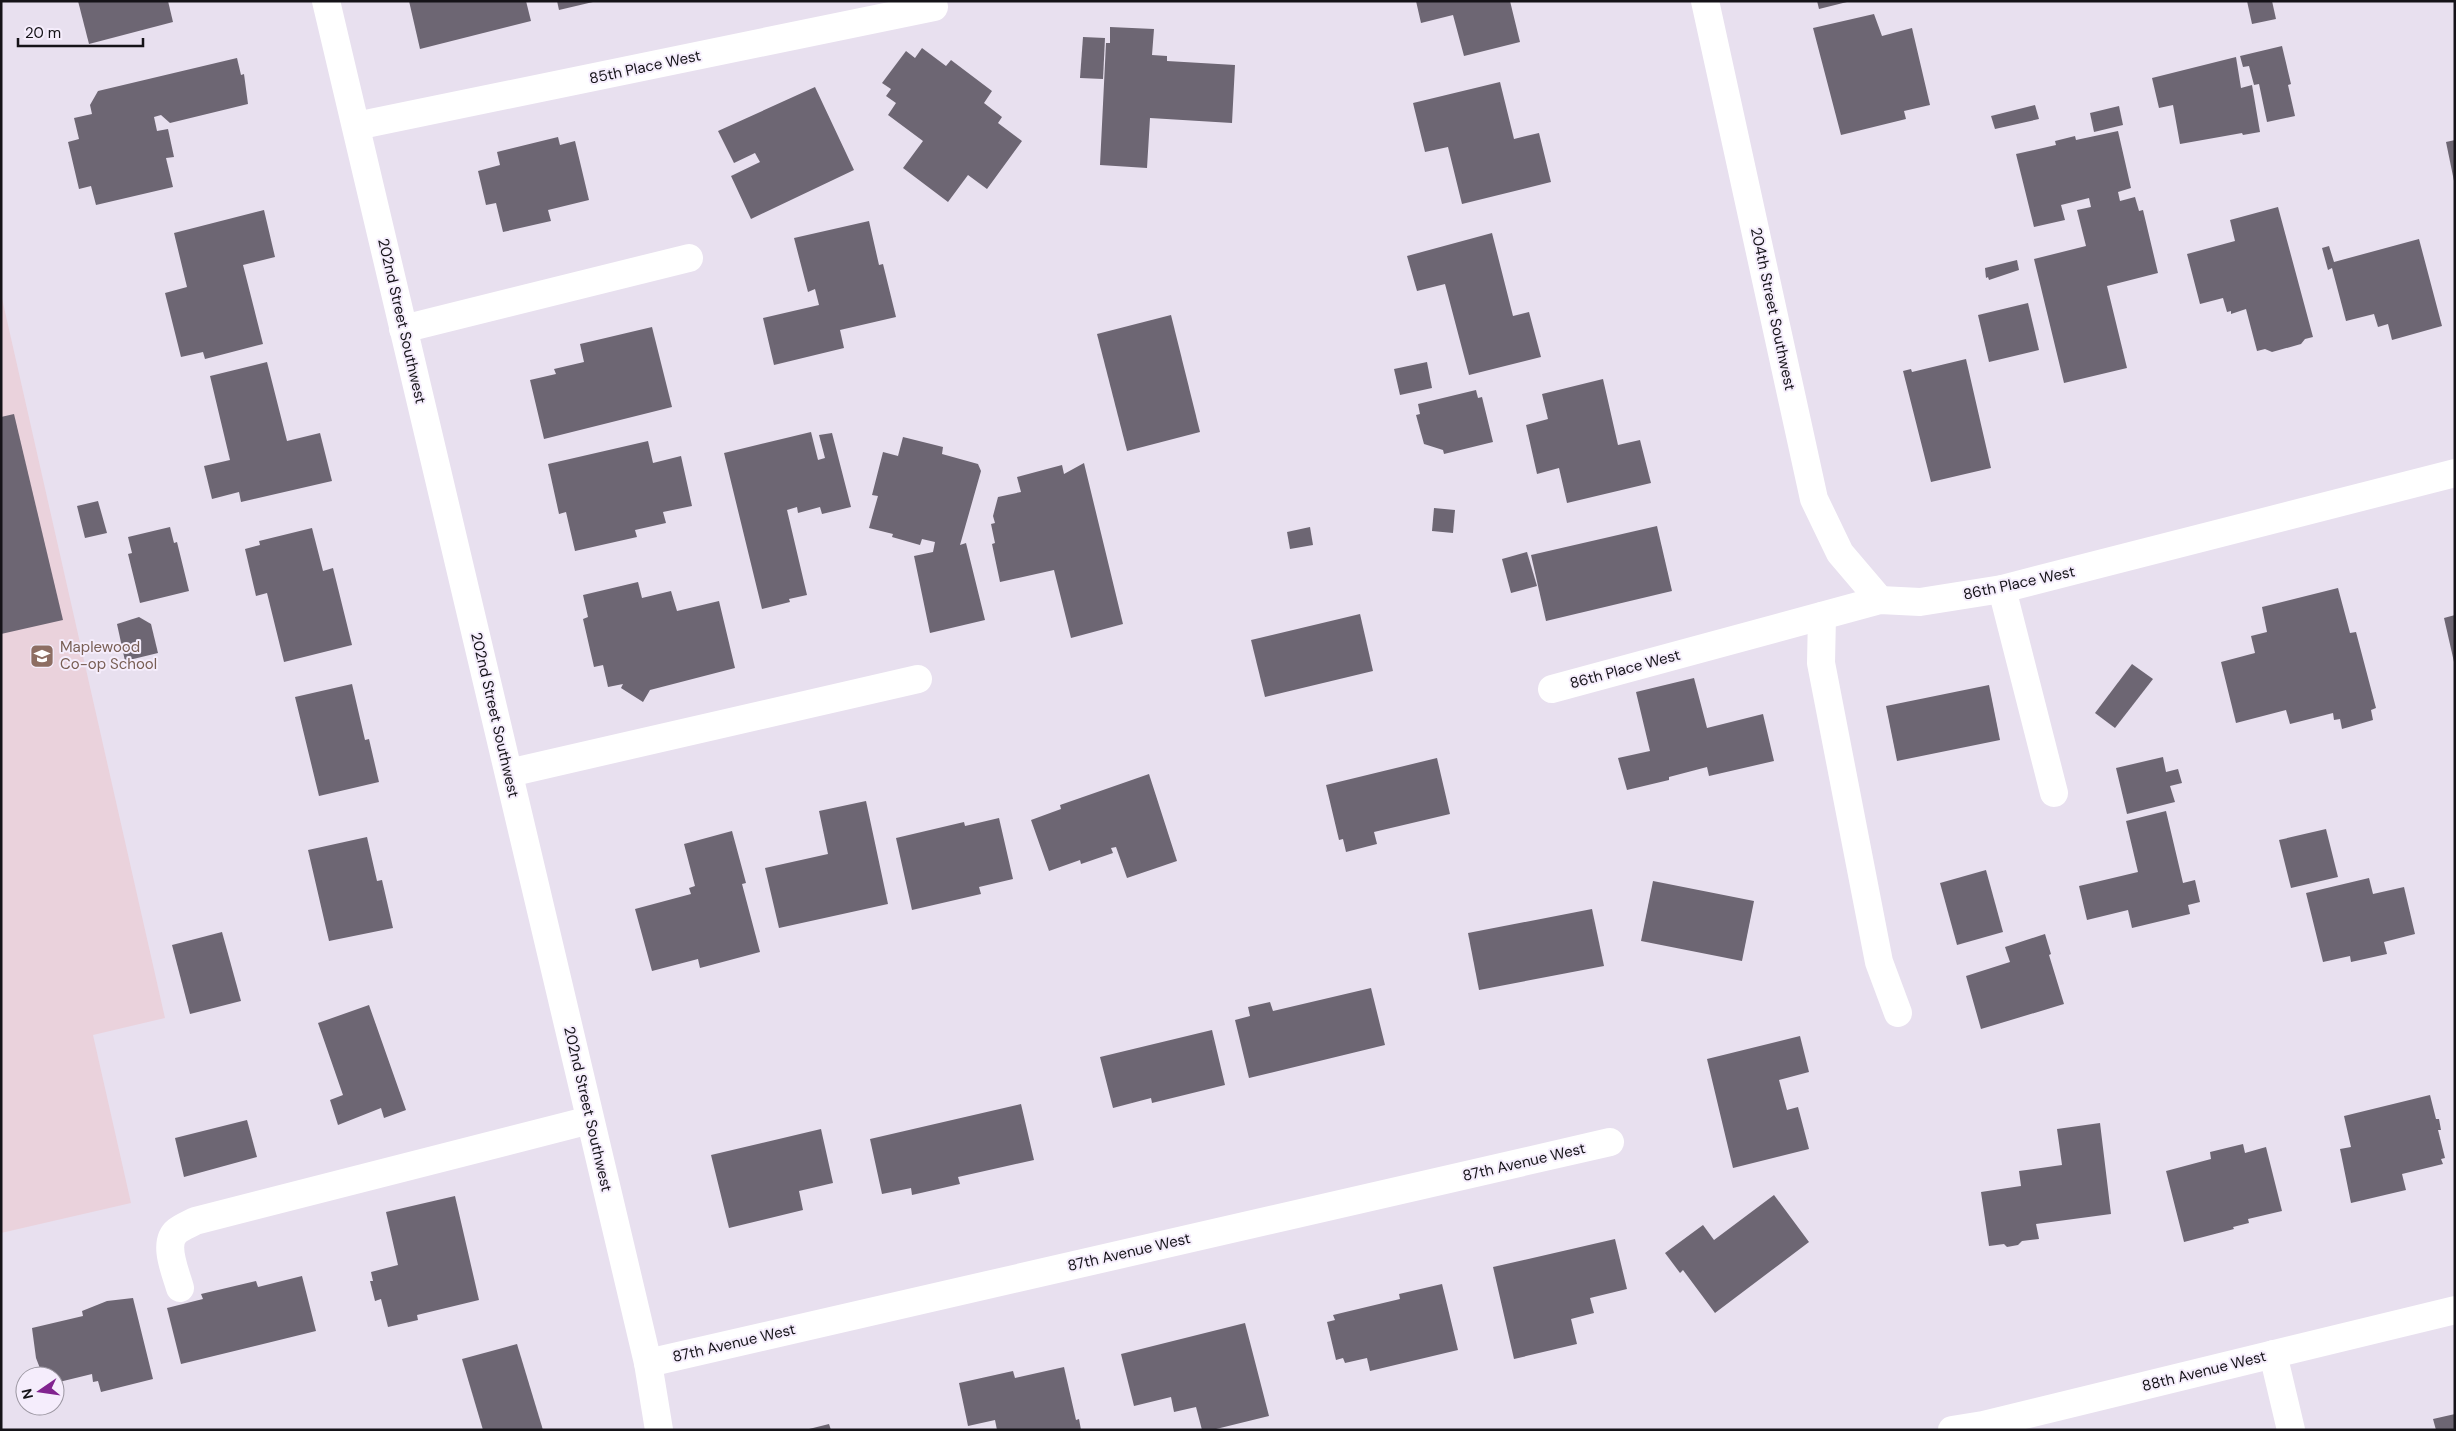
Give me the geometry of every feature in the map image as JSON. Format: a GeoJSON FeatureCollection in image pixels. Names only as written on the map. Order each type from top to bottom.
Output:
{"type":"FeatureCollection","features":[{"type":"Feature","properties":{"kind":"street","name":"202nd Street Southwest"},"geometry":{"type":"LineString","coordinates":[[326,1],[648,1363],[659,1430]]}},
{"type":"Feature","properties":{"kind":"street","name":"204th Street Southwest"},"geometry":{"type":"LineString","coordinates":[[1705,1],[1814,499],[1840,552],[1880,600]]}},
{"type":"Feature","properties":{"kind":"street","name":"85th Place West"},"geometry":{"type":"LineString","coordinates":[[356,126],[934,7]]}},
{"type":"Feature","properties":{"kind":"street"},"geometry":{"type":"LineString","coordinates":[[403,329],[689,258]]}},
{"type":"Feature","properties":{"kind":"street","name":"86th Place West"},"geometry":{"type":"LineString","coordinates":[[1552,689],[1880,600],[1920,602],[2002,589],[2455,473]]}},
{"type":"Feature","properties":{"kind":"street"},"geometry":{"type":"LineString","coordinates":[[2002,589],[2054,793]]}},
{"type":"Feature","properties":{"kind":"street"},"geometry":{"type":"LineString","coordinates":[[1822,616],[1821,663],[1879,962],[1898,1013]]}},
{"type":"Feature","properties":{"kind":"street"},"geometry":{"type":"LineString","coordinates":[[509,773],[918,679]]}},
{"type":"Feature","properties":{"kind":"street"},"geometry":{"type":"LineString","coordinates":[[180,1288],[170,1249],[171,1240],[176,1231],[195,1221],[590,1120]]}},
{"type":"Feature","properties":{"kind":"street","name":"87th Avenue West"},"geometry":{"type":"LineString","coordinates":[[648,1363],[1610,1142]]}},
{"type":"Feature","properties":{"kind":"street","name":"88th Avenue West"},"geometry":{"type":"LineString","coordinates":[[1952,1430],[1983,1425],[2455,1310]]}},
{"type":"Feature","properties":{"kind":"street"},"geometry":{"type":"LineString","coordinates":[[2273,1354],[2291,1430]]}},
{"type":"Feature","properties":{"kind":"shaded area","name":"Maplewood Co-op School"},"geometry":{"type":"Polygon","coordinates":[[[1,294],[165,1018],[93,1035],[131,1203],[1,1233],[1,294]]]}},
{"type":"Feature","properties":{"kind":"building"},"geometry":{"type":"Polygon","coordinates":[[[78,1],[168,1],[173,22],[89,44],[78,1]]]}},
{"type":"Feature","properties":{"kind":"building"},"geometry":{"type":"Polygon","coordinates":[[[409,1],[526,1],[531,21],[420,49],[409,1]]]}},
{"type":"Feature","properties":{"kind":"building"},"geometry":{"type":"Polygon","coordinates":[[[557,1],[593,1],[593,2],[559,10],[557,1]]]}},
{"type":"Feature","properties":{"kind":"building"},"geometry":{"type":"Polygon","coordinates":[[[1416,1],[1510,1],[1520,42],[1464,56],[1453,15],[1421,23],[1416,1]]]}},
{"type":"Feature","properties":{"kind":"building"},"geometry":{"type":"Polygon","coordinates":[[[1817,1],[1847,1],[1847,2],[1819,9],[1817,1]]]}},
{"type":"Feature","properties":{"kind":"building"},"geometry":{"type":"Polygon","coordinates":[[[2247,1],[2272,1],[2276,19],[2252,24],[2247,1]]]}},
{"type":"Feature","properties":{"kind":"building"},"geometry":{"type":"Polygon","coordinates":[[[1874,14],[1882,36],[1912,28],[1930,105],[1904,111],[1906,119],[1841,135],[1813,28],[1874,14]]]}},
{"type":"Feature","properties":{"kind":"building"},"geometry":{"type":"Polygon","coordinates":[[[1110,27],[1154,29],[1152,55],[1167,56],[1167,61],[1235,65],[1232,123],[1150,118],[1147,168],[1100,165],[1106,43],[1110,43],[1110,27]]]}},
{"type":"Feature","properties":{"kind":"building"},"geometry":{"type":"Polygon","coordinates":[[[1083,37],[1105,38],[1103,79],[1080,78],[1083,37]]]}},
{"type":"Feature","properties":{"kind":"building"},"geometry":{"type":"Polygon","coordinates":[[[2282,46],[2291,84],[2288,85],[2295,116],[2267,122],[2259,84],[2254,85],[2249,66],[2243,67],[2240,56],[2282,46]]]}},
{"type":"Feature","properties":{"kind":"building"},"geometry":{"type":"Polygon","coordinates":[[[922,48],[946,66],[951,60],[992,91],[984,103],[1002,117],[998,123],[1022,141],[987,189],[968,175],[948,202],[903,168],[923,141],[888,115],[896,103],[886,96],[891,89],[882,83],[906,51],[915,58],[922,48]]]}},
{"type":"Feature","properties":{"kind":"building"},"geometry":{"type":"Polygon","coordinates":[[[2236,57],[2241,88],[2252,85],[2260,132],[2243,135],[2242,133],[2180,144],[2173,105],[2159,108],[2152,78],[2236,57]]]}},
{"type":"Feature","properties":{"kind":"building"},"geometry":{"type":"Polygon","coordinates":[[[237,58],[241,75],[244,74],[248,104],[170,123],[161,115],[154,117],[157,131],[168,129],[174,157],[166,158],[173,187],[96,205],[91,186],[79,189],[68,142],[79,139],[74,118],[92,114],[90,105],[98,91],[237,58]]]}},
{"type":"Feature","properties":{"kind":"building"},"geometry":{"type":"Polygon","coordinates":[[[1500,82],[1514,139],[1539,133],[1551,182],[1462,204],[1448,147],[1425,152],[1413,103],[1500,82]]]}},
{"type":"Feature","properties":{"kind":"building"},"geometry":{"type":"Polygon","coordinates":[[[815,87],[854,170],[751,219],[731,176],[760,162],[755,153],[734,163],[718,131],[815,87]]]}},
{"type":"Feature","properties":{"kind":"building"},"geometry":{"type":"Polygon","coordinates":[[[2035,105],[2039,119],[1995,129],[1991,116],[2035,105]]]}},
{"type":"Feature","properties":{"kind":"building"},"geometry":{"type":"Polygon","coordinates":[[[2119,106],[2123,125],[2094,132],[2090,113],[2119,106]]]}},
{"type":"Feature","properties":{"kind":"building"},"geometry":{"type":"Polygon","coordinates":[[[2118,131],[2131,188],[2118,192],[2120,201],[2135,197],[2139,211],[2143,210],[2158,273],[2107,286],[2127,368],[2064,383],[2034,259],[2086,246],[2077,210],[2091,207],[2089,198],[2061,205],[2065,220],[2034,227],[2016,154],[2056,145],[2055,141],[2075,136],[2076,140],[2118,131]]]}},
{"type":"Feature","properties":{"kind":"building"},"geometry":{"type":"Polygon","coordinates":[[[558,137],[560,145],[575,141],[589,200],[548,210],[551,221],[503,232],[496,203],[486,205],[478,171],[500,165],[497,152],[558,137]]]}},
{"type":"Feature","properties":{"kind":"building"},"geometry":{"type":"Polygon","coordinates":[[[2455,140],[2455,181],[2454,181],[2446,142],[2455,140]]]}},
{"type":"Feature","properties":{"kind":"building"},"geometry":{"type":"Polygon","coordinates":[[[2278,207],[2313,337],[2305,339],[2301,344],[2272,352],[2265,349],[2257,351],[2246,309],[2231,314],[2231,311],[2227,312],[2223,298],[2200,304],[2187,254],[2235,241],[2230,220],[2278,207]]]}},
{"type":"Feature","properties":{"kind":"building"},"geometry":{"type":"Polygon","coordinates":[[[264,210],[275,257],[243,265],[263,344],[205,359],[203,352],[181,357],[165,293],[187,287],[174,233],[264,210]]]}},
{"type":"Feature","properties":{"kind":"building"},"geometry":{"type":"Polygon","coordinates":[[[869,221],[879,265],[883,264],[896,317],[840,330],[844,348],[774,365],[763,318],[819,305],[815,289],[808,292],[794,238],[869,221]]]}},
{"type":"Feature","properties":{"kind":"building"},"geometry":{"type":"Polygon","coordinates":[[[1492,233],[1513,316],[1529,312],[1541,357],[1469,375],[1445,284],[1417,291],[1407,256],[1492,233]]]}},
{"type":"Feature","properties":{"kind":"building"},"geometry":{"type":"Polygon","coordinates":[[[2419,239],[2442,326],[2392,340],[2388,324],[2378,327],[2374,314],[2346,321],[2332,268],[2328,270],[2322,248],[2329,246],[2334,262],[2419,239]]]}},
{"type":"Feature","properties":{"kind":"building"},"geometry":{"type":"Polygon","coordinates":[[[2017,260],[2019,270],[1989,280],[1988,277],[1986,278],[1985,268],[2017,260]]]}},
{"type":"Feature","properties":{"kind":"building"},"geometry":{"type":"Polygon","coordinates":[[[2028,303],[2039,350],[1989,362],[1978,315],[2028,303]]]}},
{"type":"Feature","properties":{"kind":"building"},"geometry":{"type":"Polygon","coordinates":[[[1171,315],[1200,432],[1127,451],[1097,334],[1171,315]]]}},
{"type":"Feature","properties":{"kind":"building"},"geometry":{"type":"Polygon","coordinates":[[[652,327],[672,407],[544,439],[530,380],[556,374],[554,369],[584,362],[580,344],[652,327]]]}},
{"type":"Feature","properties":{"kind":"building"},"geometry":{"type":"Polygon","coordinates":[[[1966,359],[1991,468],[1931,482],[1903,371],[1911,369],[1912,372],[1966,359]]]}},
{"type":"Feature","properties":{"kind":"building"},"geometry":{"type":"Polygon","coordinates":[[[267,362],[287,441],[320,433],[332,481],[241,502],[239,492],[212,499],[204,466],[230,460],[210,376],[267,362]]]}},
{"type":"Feature","properties":{"kind":"building"},"geometry":{"type":"Polygon","coordinates":[[[1427,362],[1432,388],[1400,395],[1394,369],[1427,362]]]}},
{"type":"Feature","properties":{"kind":"building"},"geometry":{"type":"Polygon","coordinates":[[[1603,379],[1618,445],[1640,440],[1651,483],[1567,503],[1559,468],[1537,474],[1526,425],[1548,419],[1542,394],[1603,379]]]}},
{"type":"Feature","properties":{"kind":"building"},"geometry":{"type":"Polygon","coordinates":[[[1476,390],[1478,398],[1482,397],[1493,442],[1444,454],[1443,450],[1424,444],[1416,415],[1420,414],[1418,404],[1476,390]]]}},
{"type":"Feature","properties":{"kind":"building"},"geometry":{"type":"Polygon","coordinates":[[[14,414],[63,620],[1,634],[1,417],[14,414]]]}},
{"type":"Feature","properties":{"kind":"building"},"geometry":{"type":"Polygon","coordinates":[[[811,432],[818,460],[825,458],[819,435],[832,433],[851,507],[822,514],[820,507],[798,513],[797,507],[787,510],[807,595],[789,599],[790,602],[762,609],[724,453],[811,432]]]}},
{"type":"Feature","properties":{"kind":"building"},"geometry":{"type":"Polygon","coordinates":[[[903,437],[943,447],[942,454],[978,464],[981,471],[960,545],[966,543],[985,620],[930,633],[914,556],[933,552],[935,542],[922,539],[920,545],[892,537],[893,534],[869,528],[878,496],[872,495],[883,452],[898,456],[903,437]]]}},
{"type":"Feature","properties":{"kind":"building"},"geometry":{"type":"Polygon","coordinates":[[[648,441],[653,463],[681,456],[692,506],[663,512],[666,523],[635,530],[637,537],[575,551],[566,512],[559,514],[548,464],[648,441]]]}},
{"type":"Feature","properties":{"kind":"building"},"geometry":{"type":"Polygon","coordinates":[[[1084,463],[1123,624],[1071,638],[1054,570],[1000,582],[992,544],[995,543],[991,524],[995,523],[993,516],[998,497],[1021,492],[1017,477],[1062,465],[1064,474],[1084,463]]]}},
{"type":"Feature","properties":{"kind":"building"},"geometry":{"type":"Polygon","coordinates":[[[98,501],[107,533],[85,538],[77,506],[98,501]]]}},
{"type":"Feature","properties":{"kind":"building"},"geometry":{"type":"Polygon","coordinates":[[[1434,508],[1455,510],[1453,533],[1432,531],[1434,508]]]}},
{"type":"Feature","properties":{"kind":"building"},"geometry":{"type":"Polygon","coordinates":[[[1657,526],[1672,591],[1546,621],[1531,555],[1657,526]]]}},
{"type":"Feature","properties":{"kind":"building"},"geometry":{"type":"Polygon","coordinates":[[[170,527],[174,543],[177,542],[189,591],[140,603],[128,554],[132,553],[128,537],[170,527]]]}},
{"type":"Feature","properties":{"kind":"building"},"geometry":{"type":"Polygon","coordinates":[[[1310,527],[1313,545],[1290,549],[1287,532],[1310,527]]]}},
{"type":"Feature","properties":{"kind":"building"},"geometry":{"type":"Polygon","coordinates":[[[312,528],[323,571],[333,568],[352,645],[284,662],[267,593],[256,596],[245,549],[260,545],[259,541],[312,528]]]}},
{"type":"Feature","properties":{"kind":"building"},"geometry":{"type":"Polygon","coordinates":[[[1527,552],[1537,586],[1511,593],[1502,559],[1527,552]]]}},
{"type":"Feature","properties":{"kind":"building"},"geometry":{"type":"Polygon","coordinates":[[[638,582],[642,598],[671,591],[677,611],[719,601],[735,668],[650,690],[643,702],[621,688],[623,684],[608,687],[603,665],[594,667],[583,619],[588,617],[583,595],[638,582]]]}},
{"type":"Feature","properties":{"kind":"building"},"geometry":{"type":"Polygon","coordinates":[[[2338,588],[2350,633],[2356,632],[2376,708],[2371,710],[2373,720],[2342,729],[2340,719],[2334,720],[2333,713],[2290,724],[2286,710],[2236,723],[2221,662],[2255,653],[2251,636],[2267,632],[2262,607],[2338,588]]]}},
{"type":"Feature","properties":{"kind":"building"},"geometry":{"type":"Polygon","coordinates":[[[1360,614],[1373,671],[1265,697],[1251,640],[1360,614]]]}},
{"type":"Feature","properties":{"kind":"building"},"geometry":{"type":"Polygon","coordinates":[[[2455,615],[2455,662],[2454,662],[2444,618],[2455,615]]]}},
{"type":"Feature","properties":{"kind":"building"},"geometry":{"type":"Polygon","coordinates":[[[139,617],[151,624],[158,653],[125,661],[117,624],[139,617]]]}},
{"type":"Feature","properties":{"kind":"building"},"geometry":{"type":"Polygon","coordinates":[[[2132,664],[2153,679],[2115,728],[2095,713],[2132,664]]]}},
{"type":"Feature","properties":{"kind":"building"},"geometry":{"type":"Polygon","coordinates":[[[1694,678],[1707,728],[1763,714],[1774,761],[1709,776],[1707,767],[1669,777],[1669,780],[1627,790],[1618,758],[1650,751],[1636,692],[1694,678]]]}},
{"type":"Feature","properties":{"kind":"building"},"geometry":{"type":"Polygon","coordinates":[[[352,684],[365,740],[369,739],[379,782],[319,796],[295,697],[352,684]]]}},
{"type":"Feature","properties":{"kind":"building"},"geometry":{"type":"Polygon","coordinates":[[[1989,685],[2000,740],[1897,761],[1886,706],[1989,685]]]}},
{"type":"Feature","properties":{"kind":"building"},"geometry":{"type":"Polygon","coordinates":[[[2163,757],[2166,772],[2178,769],[2182,783],[2170,786],[2175,802],[2127,814],[2116,768],[2163,757]]]}},
{"type":"Feature","properties":{"kind":"building"},"geometry":{"type":"Polygon","coordinates":[[[1437,758],[1450,814],[1374,832],[1377,844],[1346,852],[1343,839],[1339,840],[1326,785],[1437,758]]]}},
{"type":"Feature","properties":{"kind":"building"},"geometry":{"type":"Polygon","coordinates":[[[1149,774],[1177,861],[1127,878],[1116,847],[1111,848],[1113,853],[1081,864],[1080,860],[1049,871],[1031,820],[1061,809],[1060,805],[1149,774]]]}},
{"type":"Feature","properties":{"kind":"building"},"geometry":{"type":"Polygon","coordinates":[[[866,801],[888,904],[779,928],[765,868],[828,854],[819,811],[866,801]]]}},
{"type":"Feature","properties":{"kind":"building"},"geometry":{"type":"Polygon","coordinates":[[[2166,811],[2183,883],[2195,880],[2200,902],[2188,905],[2190,914],[2132,928],[2128,910],[2087,920],[2079,886],[2138,872],[2126,821],[2166,811]]]}},
{"type":"Feature","properties":{"kind":"building"},"geometry":{"type":"Polygon","coordinates":[[[999,818],[1013,879],[979,887],[981,894],[912,910],[896,838],[964,822],[965,826],[999,818]]]}},
{"type":"Feature","properties":{"kind":"building"},"geometry":{"type":"Polygon","coordinates":[[[2326,829],[2338,877],[2291,888],[2279,840],[2326,829]]]}},
{"type":"Feature","properties":{"kind":"building"},"geometry":{"type":"Polygon","coordinates":[[[732,831],[746,883],[742,884],[760,952],[700,968],[698,959],[652,971],[635,909],[691,894],[689,888],[695,886],[684,844],[732,831]]]}},
{"type":"Feature","properties":{"kind":"building"},"geometry":{"type":"Polygon","coordinates":[[[367,837],[377,881],[382,880],[393,928],[329,941],[308,850],[367,837]]]}},
{"type":"Feature","properties":{"kind":"building"},"geometry":{"type":"Polygon","coordinates":[[[1986,870],[2003,932],[1957,945],[1940,883],[1986,870]]]}},
{"type":"Feature","properties":{"kind":"building"},"geometry":{"type":"Polygon","coordinates":[[[2369,878],[2373,894],[2404,887],[2415,934],[2384,942],[2387,954],[2351,962],[2350,956],[2323,962],[2306,893],[2369,878]]]}},
{"type":"Feature","properties":{"kind":"building"},"geometry":{"type":"Polygon","coordinates":[[[1653,881],[1754,901],[1742,961],[1641,941],[1653,881]]]}},
{"type":"Feature","properties":{"kind":"building"},"geometry":{"type":"Polygon","coordinates":[[[1592,909],[1604,966],[1479,990],[1468,933],[1592,909]]]}},
{"type":"Feature","properties":{"kind":"building"},"geometry":{"type":"Polygon","coordinates":[[[222,932],[241,1001],[190,1014],[172,945],[222,932]]]}},
{"type":"Feature","properties":{"kind":"building"},"geometry":{"type":"Polygon","coordinates":[[[2045,934],[2051,954],[2049,955],[2064,1004],[1981,1029],[1966,976],[2010,962],[2005,947],[2045,934]]]}},
{"type":"Feature","properties":{"kind":"building"},"geometry":{"type":"Polygon","coordinates":[[[1371,988],[1385,1045],[1249,1078],[1235,1020],[1250,1016],[1248,1007],[1270,1002],[1273,1011],[1371,988]]]}},
{"type":"Feature","properties":{"kind":"building"},"geometry":{"type":"Polygon","coordinates":[[[369,1005],[406,1110],[384,1118],[381,1108],[338,1125],[330,1100],[343,1095],[318,1023],[369,1005]]]}},
{"type":"Feature","properties":{"kind":"building"},"geometry":{"type":"Polygon","coordinates":[[[1212,1030],[1225,1085],[1152,1103],[1151,1098],[1113,1108],[1100,1057],[1212,1030]]]}},
{"type":"Feature","properties":{"kind":"building"},"geometry":{"type":"Polygon","coordinates":[[[1800,1036],[1809,1072],[1779,1080],[1787,1110],[1798,1107],[1809,1149],[1733,1168],[1707,1059],[1800,1036]]]}},
{"type":"Feature","properties":{"kind":"building"},"geometry":{"type":"Polygon","coordinates":[[[2430,1095],[2436,1119],[2439,1119],[2441,1130],[2438,1130],[2445,1158],[2441,1159],[2443,1164],[2402,1174],[2406,1190],[2351,1203],[2340,1149],[2351,1147],[2344,1116],[2430,1095]]]}},
{"type":"Feature","properties":{"kind":"building"},"geometry":{"type":"Polygon","coordinates":[[[1021,1104],[1034,1160],[958,1177],[960,1184],[912,1195],[911,1188],[882,1194],[870,1139],[1021,1104]]]}},
{"type":"Feature","properties":{"kind":"building"},"geometry":{"type":"Polygon","coordinates":[[[247,1120],[257,1157],[184,1177],[175,1138],[247,1120]]]}},
{"type":"Feature","properties":{"kind":"building"},"geometry":{"type":"Polygon","coordinates":[[[2100,1123],[2111,1214],[2036,1224],[2039,1239],[2022,1241],[2018,1245],[2007,1247],[2004,1244],[1989,1246],[1981,1192],[2021,1186],[2019,1171],[2062,1165],[2057,1129],[2100,1123]]]}},
{"type":"Feature","properties":{"kind":"building"},"geometry":{"type":"Polygon","coordinates":[[[821,1129],[833,1183],[799,1191],[803,1210],[729,1228],[711,1155],[821,1129]]]}},
{"type":"Feature","properties":{"kind":"building"},"geometry":{"type":"Polygon","coordinates":[[[2243,1144],[2245,1153],[2266,1147],[2282,1211],[2248,1219],[2249,1223],[2233,1227],[2234,1229],[2184,1242],[2166,1171],[2211,1159],[2210,1152],[2243,1144]]]}},
{"type":"Feature","properties":{"kind":"building"},"geometry":{"type":"Polygon","coordinates":[[[1774,1195],[1809,1242],[1715,1313],[1683,1270],[1680,1273],[1665,1253],[1703,1225],[1714,1240],[1774,1195]]]}},
{"type":"Feature","properties":{"kind":"building"},"geometry":{"type":"Polygon","coordinates":[[[455,1196],[479,1300],[417,1315],[418,1320],[388,1327],[381,1299],[375,1301],[370,1281],[373,1281],[371,1272],[398,1265],[386,1212],[455,1196]]]}},
{"type":"Feature","properties":{"kind":"building"},"geometry":{"type":"Polygon","coordinates":[[[1615,1239],[1627,1289],[1590,1298],[1594,1313],[1571,1319],[1577,1344],[1514,1359],[1493,1267],[1615,1239]]]}},
{"type":"Feature","properties":{"kind":"building"},"geometry":{"type":"Polygon","coordinates":[[[302,1276],[316,1331],[181,1364],[167,1308],[203,1299],[201,1294],[256,1281],[258,1287],[302,1276]]]}},
{"type":"Feature","properties":{"kind":"building"},"geometry":{"type":"Polygon","coordinates":[[[1442,1284],[1458,1350],[1370,1371],[1367,1358],[1345,1363],[1343,1358],[1336,1360],[1327,1322],[1335,1320],[1333,1315],[1400,1299],[1399,1294],[1442,1284]]]}},
{"type":"Feature","properties":{"kind":"building"},"geometry":{"type":"Polygon","coordinates":[[[133,1298],[153,1379],[101,1392],[98,1381],[93,1382],[92,1374],[65,1381],[65,1366],[39,1366],[36,1358],[32,1328],[83,1316],[82,1311],[107,1301],[133,1298]]]}},
{"type":"Feature","properties":{"kind":"building"},"geometry":{"type":"Polygon","coordinates":[[[1245,1323],[1269,1416],[1212,1430],[1202,1430],[1196,1407],[1174,1412],[1171,1397],[1134,1406],[1121,1354],[1245,1323]]]}},
{"type":"Feature","properties":{"kind":"building"},"geometry":{"type":"Polygon","coordinates":[[[517,1344],[543,1430],[483,1430],[462,1359],[517,1344]]]}},
{"type":"Feature","properties":{"kind":"building"},"geometry":{"type":"Polygon","coordinates":[[[1064,1367],[1076,1420],[1079,1419],[1081,1430],[997,1430],[995,1420],[968,1426],[959,1383],[1013,1371],[1015,1378],[1064,1367]]]}},
{"type":"Feature","properties":{"kind":"building"},"geometry":{"type":"Polygon","coordinates":[[[2455,1414],[2455,1430],[2436,1430],[2433,1419],[2455,1414]]]}},
{"type":"Feature","properties":{"kind":"building"},"geometry":{"type":"Polygon","coordinates":[[[829,1424],[831,1430],[809,1430],[809,1429],[829,1424]]]}},
{"type":"Feature","properties":{"kind":"place","name":"Maplewood Co-op School"},"geometry":{"type":"Point","coordinates":[42,656]}}]}
